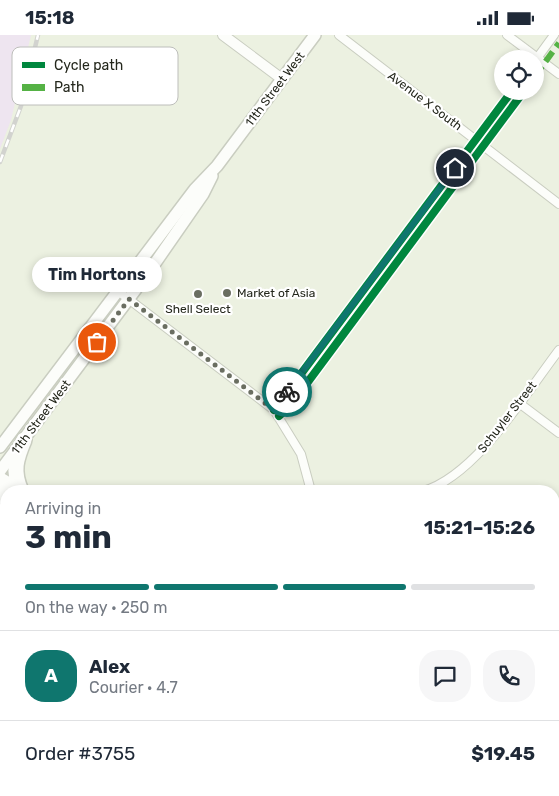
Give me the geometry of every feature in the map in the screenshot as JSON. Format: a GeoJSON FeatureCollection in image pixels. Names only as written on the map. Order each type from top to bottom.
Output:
{"type":"FeatureCollection","features":[{"type":"Feature","properties":{"kind":"highway"},"geometry":{"type":"LineString","coordinates":[[17,485],[14,467],[24,440]]}},
{"type":"Feature","properties":{"kind":"main road","name":"11th Street West"},"geometry":{"type":"LineString","coordinates":[[0,447],[195,189],[217,166],[315,35]]}},
{"type":"Feature","properties":{"kind":"main road","name":"11th Street West"},"geometry":{"type":"LineString","coordinates":[[0,471],[129,299],[203,193],[217,166]]}},
{"type":"Feature","properties":{"kind":"street"},"geometry":{"type":"LineString","coordinates":[[223,35],[282,79]]}},
{"type":"Feature","properties":{"kind":"street","name":"Avenue X South"},"geometry":{"type":"LineString","coordinates":[[339,35],[559,204]]}},
{"type":"Feature","properties":{"kind":"street"},"geometry":{"type":"LineString","coordinates":[[507,35],[525,50]]}},
{"type":"Feature","properties":{"kind":"street"},"geometry":{"type":"LineString","coordinates":[[543,50],[554,35]]}},
{"type":"Feature","properties":{"kind":"street"},"geometry":{"type":"LineString","coordinates":[[544,64],[559,74]]}},
{"type":"Feature","properties":{"kind":"street"},"geometry":{"type":"LineString","coordinates":[[274,410],[506,100]]}},
{"type":"Feature","properties":{"kind":"street"},"geometry":{"type":"LineString","coordinates":[[118,291],[274,410],[301,454],[309,485]]}},
{"type":"Feature","properties":{"kind":"street","name":"Schuyler Street"},"geometry":{"type":"LineString","coordinates":[[433,485],[466,466],[490,441],[559,350]]}},
{"type":"Feature","properties":{"kind":"street"},"geometry":{"type":"LineString","coordinates":[[519,403],[559,433]]}},
{"type":"Feature","properties":{"kind":"shaded area"},"geometry":{"type":"Polygon","coordinates":[[[0,35],[31,35],[28,47],[12,47],[12,105],[15,105],[0,149],[0,35]]]}},
{"type":"Feature","properties":{"kind":"railway"},"geometry":{"type":"LineString","coordinates":[[35,47],[38,35]]}},
{"type":"Feature","properties":{"kind":"railway"},"geometry":{"type":"LineString","coordinates":[[0,162],[21,105]]}},
{"type":"Feature","properties":{"kind":"marked path"},"geometry":{"type":"LineString","coordinates":[[544,64],[559,43]]}},
{"type":"Feature","properties":{"kind":"cycle path"},"geometry":{"type":"LineString","coordinates":[[274,410],[505,100]]}},
{"type":"Feature","properties":{"kind":"cycle path"},"geometry":{"type":"LineString","coordinates":[[279,416],[290,406],[517,100]]}},
{"type":"Feature","properties":{"kind":"way so far"},"geometry":{"type":"LineString","coordinates":[[97,342],[129,299],[274,410],[287,392]]}},
{"type":"Feature","properties":{"kind":"place","name":"Market of Asia"},"geometry":{"type":"Point","coordinates":[227,293]}},
{"type":"Feature","properties":{"kind":"place","name":"Shell Select"},"geometry":{"type":"Point","coordinates":[198,294]}},
{"type":"Feature","properties":{"kind":"place","name":"Tim Hortons"},"geometry":{"type":"Point","coordinates":[97,342]}},
{"type":"Feature","properties":{"kind":"route"},"geometry":{"type":"LineString","coordinates":[[287,392],[455,168]]}}]}
